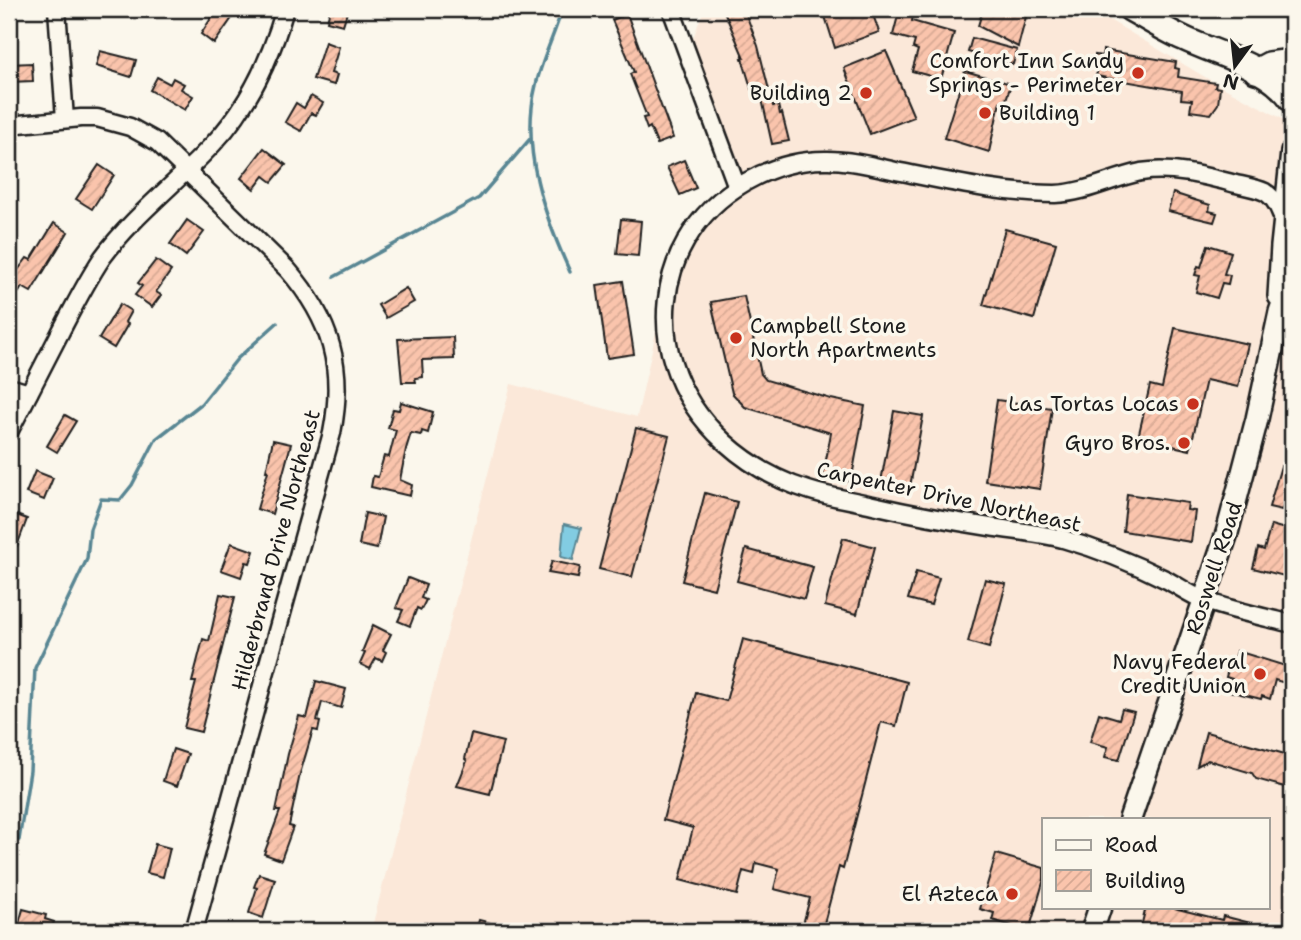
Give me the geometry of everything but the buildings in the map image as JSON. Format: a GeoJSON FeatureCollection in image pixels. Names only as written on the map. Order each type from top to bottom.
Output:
{"type":"FeatureCollection","features":[{"type":"Feature","properties":{"kind":"highway"},"geometry":{"type":"LineString","coordinates":[[1130,9],[1181,37],[1256,71],[1287,92],[1292,100]]}},
{"type":"Feature","properties":{"kind":"highway"},"geometry":{"type":"LineString","coordinates":[[1256,71],[1269,64],[1292,61]]}},
{"type":"Feature","properties":{"kind":"main road","name":"Roswell Road"},"geometry":{"type":"LineString","coordinates":[[1280,312],[1279,280],[1292,152]]}},
{"type":"Feature","properties":{"kind":"main road","name":"Roswell Road"},"geometry":{"type":"LineString","coordinates":[[1130,818],[1241,483],[1280,312],[1292,277]]}},
{"type":"Feature","properties":{"kind":"main road"},"geometry":{"type":"LineString","coordinates":[[1091,931],[1100,908]]}},
{"type":"Feature","properties":{"kind":"street"},"geometry":{"type":"LineString","coordinates":[[57,9],[65,119]]}},
{"type":"Feature","properties":{"kind":"street"},"geometry":{"type":"LineString","coordinates":[[9,432],[102,258],[132,222],[214,144],[237,114],[256,84],[272,49],[285,9]]}},
{"type":"Feature","properties":{"kind":"street"},"geometry":{"type":"LineString","coordinates":[[671,9],[737,187]]}},
{"type":"Feature","properties":{"kind":"street","name":"Hilderbrand Drive Northeast"},"geometry":{"type":"LineString","coordinates":[[9,125],[97,118],[130,127],[157,142],[288,270],[307,292],[321,315],[336,365],[338,392],[332,433],[194,931]]}},
{"type":"Feature","properties":{"kind":"street","name":"Carpenter Drive Northeast"},"geometry":{"type":"LineString","coordinates":[[1263,191],[1196,174],[1165,170],[1130,175],[1076,192],[1040,194],[967,184],[847,161],[804,161],[782,166],[737,187],[706,213],[684,244],[671,279],[666,319],[671,357],[682,386],[708,425],[741,457],[774,477],[810,491],[933,519],[1062,538],[1164,579],[1204,601],[1292,624]]}},
{"type":"Feature","properties":{"kind":"street"},"geometry":{"type":"LineString","coordinates":[[1284,224],[1277,206],[1263,191],[1275,188],[1289,174]]}},
{"type":"Feature","properties":{"kind":"street"},"geometry":{"type":"LineString","coordinates":[[9,387],[29,393]]}},
{"type":"Feature","properties":{"kind":"shaded area"},"geometry":{"type":"Polygon","coordinates":[[[704,9],[1091,9],[1215,83],[1292,124],[1292,931],[371,931],[511,384],[637,417],[674,251],[735,172],[684,62],[704,9]]]}},
{"type":"Feature","properties":{"kind":"water"},"geometry":{"type":"Polygon","coordinates":[[[564,524],[581,528],[573,560],[561,557],[564,524]]]}},
{"type":"Feature","properties":{"kind":"waterway"},"geometry":{"type":"LineString","coordinates":[[562,9],[536,85],[531,133],[537,181],[551,228],[570,272]]}},
{"type":"Feature","properties":{"kind":"waterway"},"geometry":{"type":"LineString","coordinates":[[334,277],[479,198],[530,139]]}},
{"type":"Feature","properties":{"kind":"waterway"},"geometry":{"type":"LineString","coordinates":[[19,840],[30,771],[35,668],[87,559],[90,529],[101,499],[120,500],[132,485],[156,439],[201,404],[237,359],[277,323]]}},
{"type":"Feature","properties":{"kind":"place","name":"Comfort Inn Sandy Springs - Perimeter"},"geometry":{"type":"Point","coordinates":[1138,73]}},
{"type":"Feature","properties":{"kind":"place","name":"Building 2"},"geometry":{"type":"Point","coordinates":[866,93]}},
{"type":"Feature","properties":{"kind":"place","name":"Building 1"},"geometry":{"type":"Point","coordinates":[985,113]}},
{"type":"Feature","properties":{"kind":"place","name":"Campbell Stone North Apartments"},"geometry":{"type":"Point","coordinates":[736,338]}},
{"type":"Feature","properties":{"kind":"place","name":"Las Tortas Locas"},"geometry":{"type":"Point","coordinates":[1193,404]}},
{"type":"Feature","properties":{"kind":"place","name":"Gyro Bros."},"geometry":{"type":"Point","coordinates":[1184,443]}},
{"type":"Feature","properties":{"kind":"place","name":"Navy Federal Credit Union"},"geometry":{"type":"Point","coordinates":[1260,674]}},
{"type":"Feature","properties":{"kind":"place","name":"El Azteca"},"geometry":{"type":"Point","coordinates":[1012,894]}}]}
